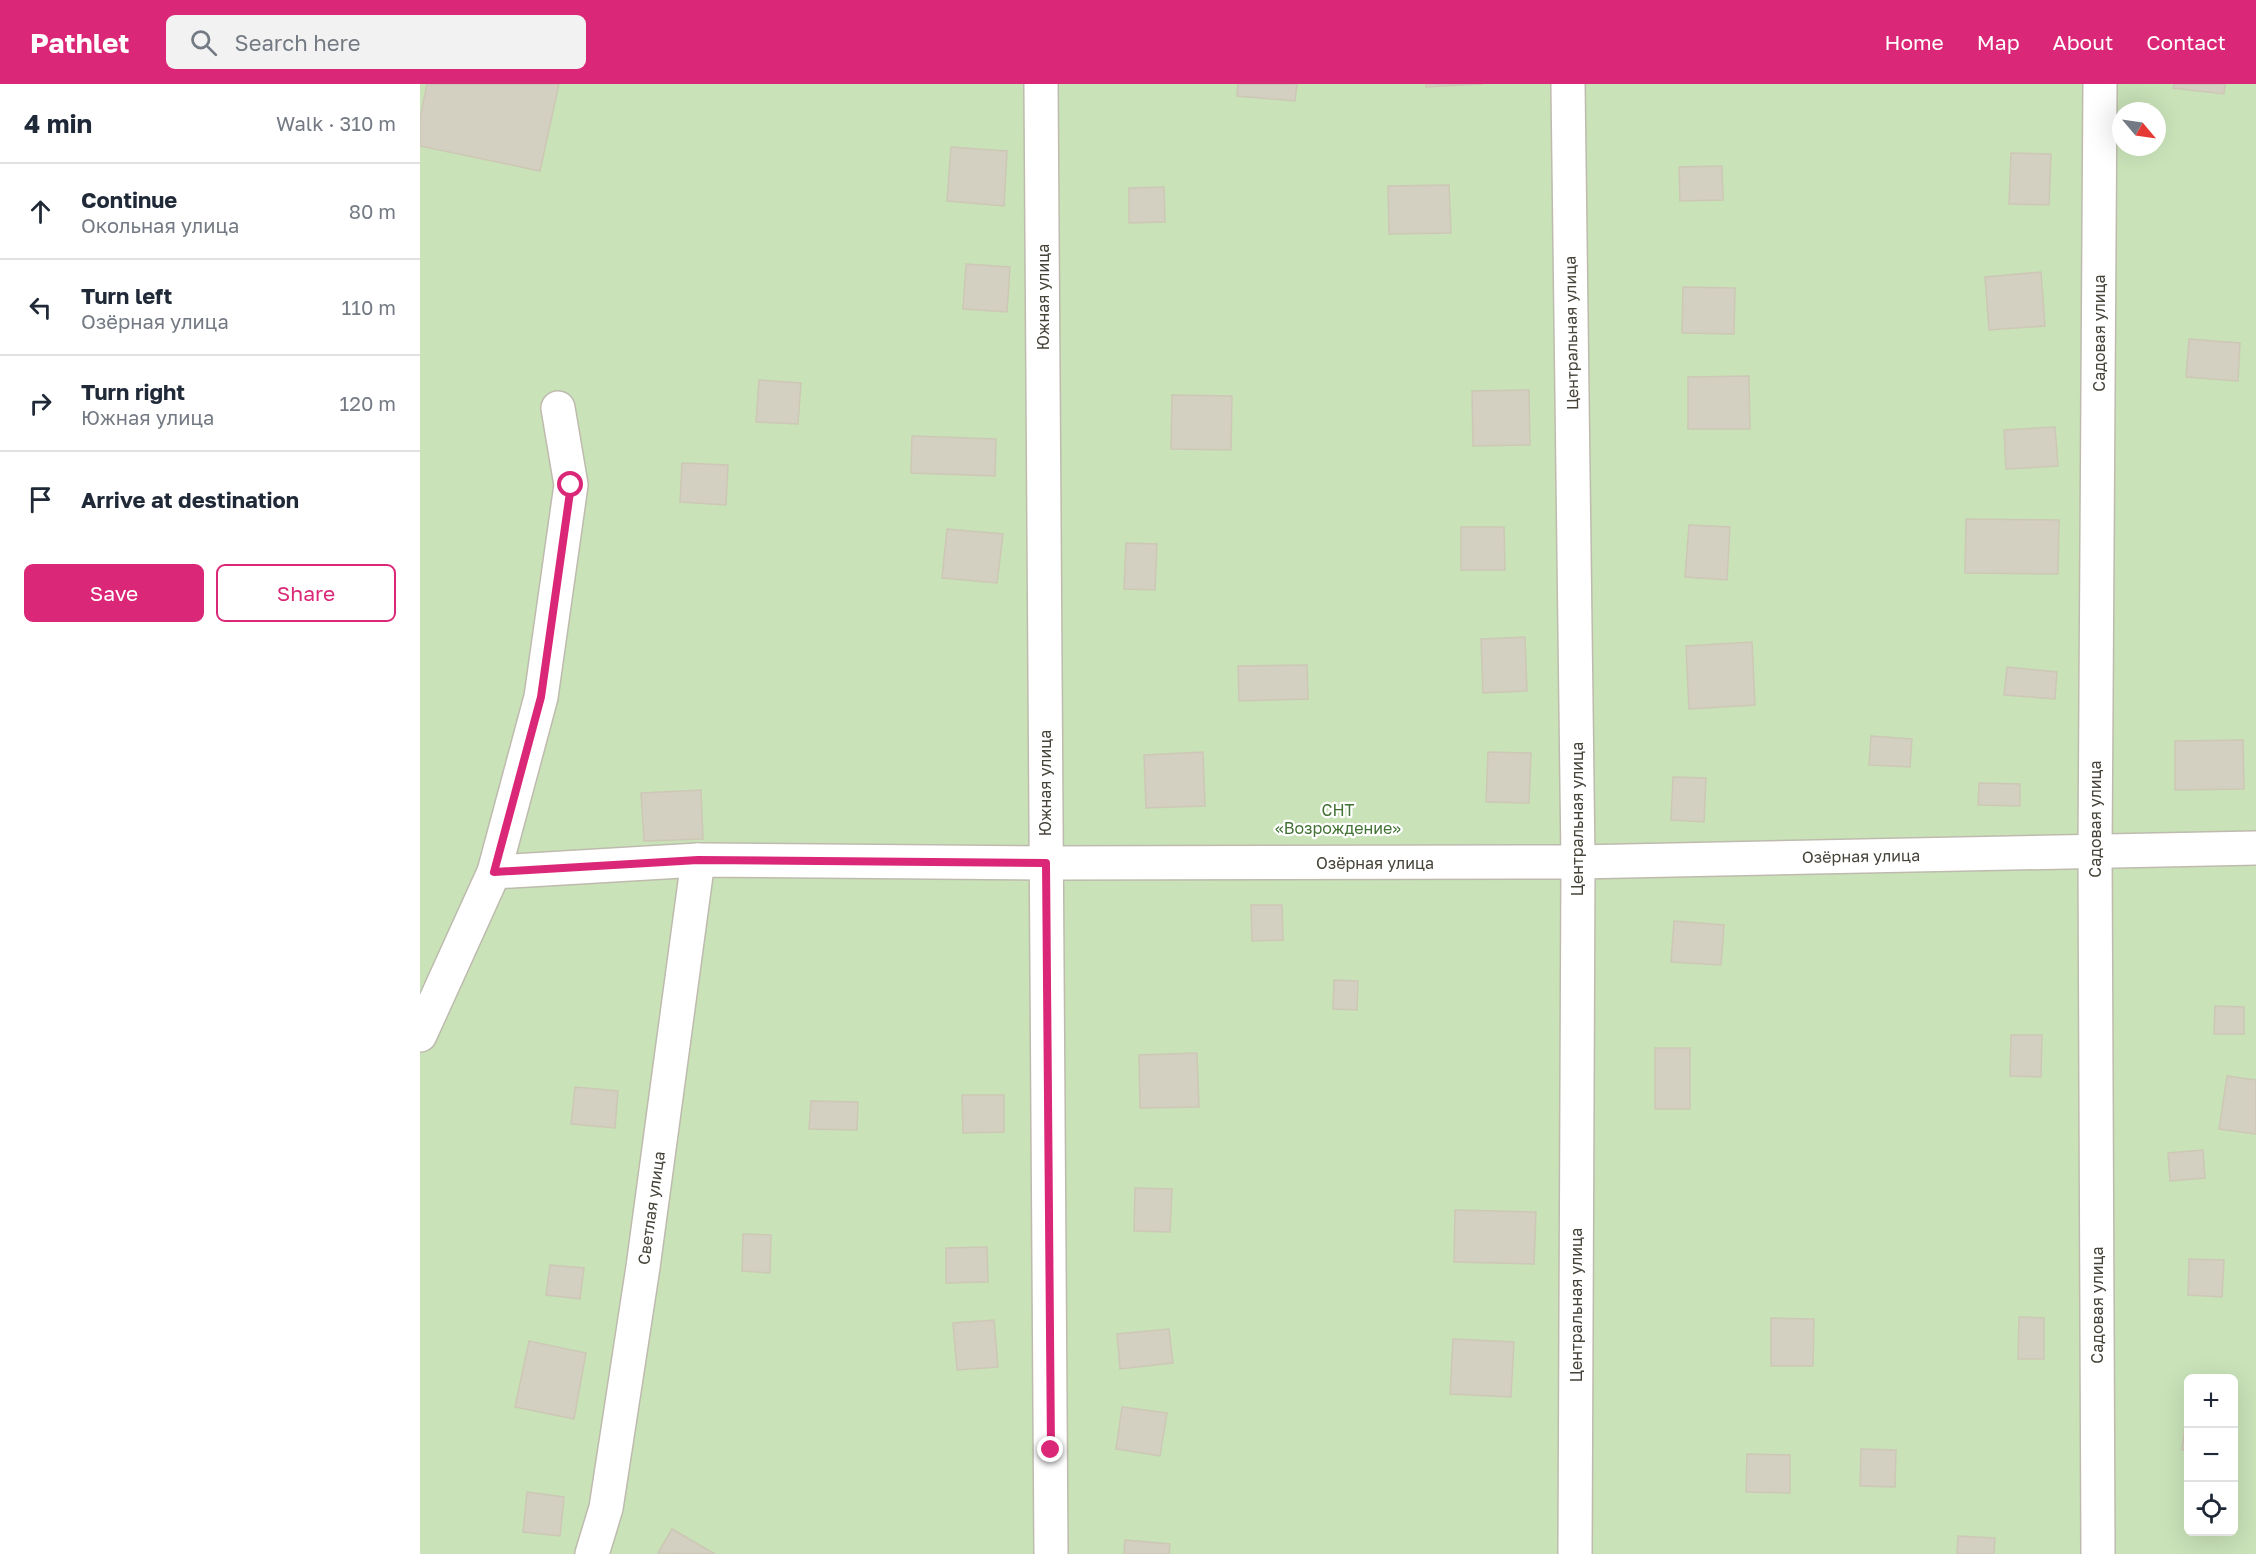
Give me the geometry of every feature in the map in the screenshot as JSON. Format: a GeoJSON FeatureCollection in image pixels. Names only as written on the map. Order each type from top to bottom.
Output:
{"type":"FeatureCollection","features":[{"type":"Feature","properties":{"kind":"street","name":"Южная улица"},"geometry":{"type":"LineString","coordinates":[[1041,84],[1051,1554]]}},
{"type":"Feature","properties":{"kind":"street","name":"Центральная улица"},"geometry":{"type":"LineString","coordinates":[[1568,84],[1578,862],[1575,1554]]}},
{"type":"Feature","properties":{"kind":"street","name":"Садовая улица"},"geometry":{"type":"LineString","coordinates":[[2098,1554],[2095,851],[2100,84]]}},
{"type":"Feature","properties":{"kind":"street"},"geometry":{"type":"LineString","coordinates":[[420,1035],[494,872],[541,697],[571,485],[558,408]]}},
{"type":"Feature","properties":{"kind":"street","name":"Озёрная улица"},"geometry":{"type":"LineString","coordinates":[[494,872],[698,860],[1046,863],[1578,862],[2256,848]]}},
{"type":"Feature","properties":{"kind":"street","name":"Светлая улица"},"geometry":{"type":"LineString","coordinates":[[592,1554],[606,1508],[641,1278],[698,860]]}},
{"type":"Feature","properties":{"kind":"green space","name":"СНТ «Возрождение»"},"geometry":{"type":"Polygon","coordinates":[[[420,84],[2256,84],[2256,1554],[420,1554],[420,84]]]}},
{"type":"Feature","properties":{"kind":"building"},"geometry":{"type":"Polygon","coordinates":[[[427,84],[559,84],[540,171],[420,146],[420,118],[427,84]]]}},
{"type":"Feature","properties":{"kind":"building"},"geometry":{"type":"Polygon","coordinates":[[[1238,84],[1297,84],[1295,101],[1237,96],[1238,84]]]}},
{"type":"Feature","properties":{"kind":"building"},"geometry":{"type":"Polygon","coordinates":[[[1426,84],[1483,84],[1426,87],[1426,84]]]}},
{"type":"Feature","properties":{"kind":"building"},"geometry":{"type":"Polygon","coordinates":[[[2174,84],[2225,84],[2224,94],[2173,88],[2174,84]]]}},
{"type":"Feature","properties":{"kind":"building"},"geometry":{"type":"Polygon","coordinates":[[[951,147],[1007,151],[1004,206],[947,201],[951,147]]]}},
{"type":"Feature","properties":{"kind":"building"},"geometry":{"type":"Polygon","coordinates":[[[2011,153],[2051,154],[2049,205],[2009,204],[2011,153]]]}},
{"type":"Feature","properties":{"kind":"building"},"geometry":{"type":"Polygon","coordinates":[[[1722,166],[1723,200],[1680,201],[1679,167],[1722,166]]]}},
{"type":"Feature","properties":{"kind":"building"},"geometry":{"type":"Polygon","coordinates":[[[1449,185],[1451,233],[1389,234],[1388,186],[1449,185]]]}},
{"type":"Feature","properties":{"kind":"building"},"geometry":{"type":"Polygon","coordinates":[[[1164,187],[1165,222],[1129,223],[1129,188],[1164,187]]]}},
{"type":"Feature","properties":{"kind":"building"},"geometry":{"type":"Polygon","coordinates":[[[966,264],[1010,267],[1007,312],[963,309],[966,264]]]}},
{"type":"Feature","properties":{"kind":"building"},"geometry":{"type":"Polygon","coordinates":[[[2041,272],[2045,326],[1989,330],[1985,277],[2041,272]]]}},
{"type":"Feature","properties":{"kind":"building"},"geometry":{"type":"Polygon","coordinates":[[[1683,287],[1735,288],[1734,334],[1682,333],[1683,287]]]}},
{"type":"Feature","properties":{"kind":"building"},"geometry":{"type":"Polygon","coordinates":[[[2189,339],[2240,343],[2238,381],[2186,377],[2189,339]]]}},
{"type":"Feature","properties":{"kind":"building"},"geometry":{"type":"Polygon","coordinates":[[[1749,376],[1750,429],[1688,429],[1688,377],[1749,376]]]}},
{"type":"Feature","properties":{"kind":"building"},"geometry":{"type":"Polygon","coordinates":[[[759,380],[801,383],[798,424],[756,422],[759,380]]]}},
{"type":"Feature","properties":{"kind":"building"},"geometry":{"type":"Polygon","coordinates":[[[1529,390],[1530,445],[1473,446],[1472,391],[1529,390]]]}},
{"type":"Feature","properties":{"kind":"building"},"geometry":{"type":"Polygon","coordinates":[[[1172,395],[1232,396],[1231,450],[1171,449],[1172,395]]]}},
{"type":"Feature","properties":{"kind":"building"},"geometry":{"type":"Polygon","coordinates":[[[2055,427],[2058,466],[2006,469],[2004,430],[2055,427]]]}},
{"type":"Feature","properties":{"kind":"building"},"geometry":{"type":"Polygon","coordinates":[[[912,436],[996,439],[995,476],[911,473],[912,436]]]}},
{"type":"Feature","properties":{"kind":"building"},"geometry":{"type":"Polygon","coordinates":[[[682,463],[728,465],[726,505],[680,502],[682,463]]]}},
{"type":"Feature","properties":{"kind":"building"},"geometry":{"type":"Polygon","coordinates":[[[1966,519],[2059,520],[2058,574],[1965,573],[1966,519]]]}},
{"type":"Feature","properties":{"kind":"building"},"geometry":{"type":"Polygon","coordinates":[[[1689,525],[1730,527],[1727,580],[1685,577],[1689,525]]]}},
{"type":"Feature","properties":{"kind":"building"},"geometry":{"type":"Polygon","coordinates":[[[1461,527],[1504,527],[1505,570],[1461,570],[1461,527]]]}},
{"type":"Feature","properties":{"kind":"building"},"geometry":{"type":"Polygon","coordinates":[[[947,529],[1003,534],[997,583],[942,578],[947,529]]]}},
{"type":"Feature","properties":{"kind":"building"},"geometry":{"type":"Polygon","coordinates":[[[1126,543],[1157,544],[1155,590],[1124,589],[1126,543]]]}},
{"type":"Feature","properties":{"kind":"building"},"geometry":{"type":"Polygon","coordinates":[[[1525,637],[1527,691],[1483,693],[1481,639],[1525,637]]]}},
{"type":"Feature","properties":{"kind":"building"},"geometry":{"type":"Polygon","coordinates":[[[1752,642],[1755,705],[1689,709],[1686,646],[1752,642]]]}},
{"type":"Feature","properties":{"kind":"building"},"geometry":{"type":"Polygon","coordinates":[[[1307,665],[1308,699],[1239,701],[1238,666],[1307,665]]]}},
{"type":"Feature","properties":{"kind":"building"},"geometry":{"type":"Polygon","coordinates":[[[2007,667],[2057,672],[2055,699],[2004,695],[2007,667]]]}},
{"type":"Feature","properties":{"kind":"building"},"geometry":{"type":"Polygon","coordinates":[[[1871,736],[1912,739],[1910,767],[1869,765],[1871,736]]]}},
{"type":"Feature","properties":{"kind":"building"},"geometry":{"type":"Polygon","coordinates":[[[2243,740],[2244,789],[2175,790],[2175,741],[2243,740]]]}},
{"type":"Feature","properties":{"kind":"building"},"geometry":{"type":"Polygon","coordinates":[[[1203,752],[1205,806],[1146,808],[1144,755],[1203,752]]]}},
{"type":"Feature","properties":{"kind":"building"},"geometry":{"type":"Polygon","coordinates":[[[1488,752],[1531,753],[1529,803],[1486,802],[1488,752]]]}},
{"type":"Feature","properties":{"kind":"building"},"geometry":{"type":"Polygon","coordinates":[[[1673,777],[1706,778],[1704,822],[1671,820],[1673,777]]]}},
{"type":"Feature","properties":{"kind":"building"},"geometry":{"type":"Polygon","coordinates":[[[1979,783],[2020,784],[2020,806],[1978,805],[1979,783]]]}},
{"type":"Feature","properties":{"kind":"building"},"geometry":{"type":"Polygon","coordinates":[[[701,790],[703,839],[644,841],[641,793],[701,790]]]}},
{"type":"Feature","properties":{"kind":"building"},"geometry":{"type":"Polygon","coordinates":[[[1251,905],[1282,905],[1283,940],[1252,941],[1251,905]]]}},
{"type":"Feature","properties":{"kind":"building"},"geometry":{"type":"Polygon","coordinates":[[[1674,921],[1724,925],[1721,965],[1671,962],[1674,921]]]}},
{"type":"Feature","properties":{"kind":"building"},"geometry":{"type":"Polygon","coordinates":[[[1334,980],[1358,981],[1357,1010],[1333,1009],[1334,980]]]}},
{"type":"Feature","properties":{"kind":"building"},"geometry":{"type":"Polygon","coordinates":[[[2215,1006],[2244,1007],[2244,1034],[2214,1034],[2215,1006]]]}},
{"type":"Feature","properties":{"kind":"building"},"geometry":{"type":"Polygon","coordinates":[[[2011,1035],[2042,1035],[2041,1077],[2010,1076],[2011,1035]]]}},
{"type":"Feature","properties":{"kind":"building"},"geometry":{"type":"Polygon","coordinates":[[[1655,1048],[1690,1048],[1690,1109],[1655,1109],[1655,1048]]]}},
{"type":"Feature","properties":{"kind":"building"},"geometry":{"type":"Polygon","coordinates":[[[1197,1053],[1199,1107],[1140,1108],[1139,1055],[1197,1053]]]}},
{"type":"Feature","properties":{"kind":"building"},"geometry":{"type":"Polygon","coordinates":[[[2227,1076],[2256,1080],[2256,1134],[2219,1129],[2227,1076]]]}},
{"type":"Feature","properties":{"kind":"building"},"geometry":{"type":"Polygon","coordinates":[[[575,1087],[618,1091],[615,1128],[571,1124],[575,1087]]]}},
{"type":"Feature","properties":{"kind":"building"},"geometry":{"type":"Polygon","coordinates":[[[962,1095],[1004,1095],[1004,1132],[963,1133],[962,1095]]]}},
{"type":"Feature","properties":{"kind":"building"},"geometry":{"type":"Polygon","coordinates":[[[811,1101],[858,1102],[857,1130],[809,1129],[811,1101]]]}},
{"type":"Feature","properties":{"kind":"building"},"geometry":{"type":"Polygon","coordinates":[[[2203,1150],[2205,1178],[2170,1181],[2168,1153],[2203,1150]]]}},
{"type":"Feature","properties":{"kind":"building"},"geometry":{"type":"Polygon","coordinates":[[[1135,1188],[1172,1189],[1170,1232],[1134,1231],[1135,1188]]]}},
{"type":"Feature","properties":{"kind":"building"},"geometry":{"type":"Polygon","coordinates":[[[1455,1210],[1536,1212],[1534,1264],[1454,1262],[1455,1210]]]}},
{"type":"Feature","properties":{"kind":"building"},"geometry":{"type":"Polygon","coordinates":[[[743,1234],[771,1235],[770,1273],[742,1271],[743,1234]]]}},
{"type":"Feature","properties":{"kind":"building"},"geometry":{"type":"Polygon","coordinates":[[[987,1247],[988,1282],[946,1283],[946,1248],[987,1247]]]}},
{"type":"Feature","properties":{"kind":"building"},"geometry":{"type":"Polygon","coordinates":[[[2189,1259],[2224,1260],[2222,1297],[2188,1295],[2189,1259]]]}},
{"type":"Feature","properties":{"kind":"building"},"geometry":{"type":"Polygon","coordinates":[[[550,1265],[584,1268],[580,1299],[546,1295],[550,1265]]]}},
{"type":"Feature","properties":{"kind":"building"},"geometry":{"type":"Polygon","coordinates":[[[2019,1317],[2044,1318],[2044,1359],[2018,1359],[2019,1317]]]}},
{"type":"Feature","properties":{"kind":"building"},"geometry":{"type":"Polygon","coordinates":[[[1771,1318],[1814,1319],[1813,1366],[1771,1366],[1771,1318]]]}},
{"type":"Feature","properties":{"kind":"building"},"geometry":{"type":"Polygon","coordinates":[[[994,1320],[998,1367],[957,1370],[953,1323],[994,1320]]]}},
{"type":"Feature","properties":{"kind":"building"},"geometry":{"type":"Polygon","coordinates":[[[1169,1329],[1173,1363],[1120,1369],[1117,1334],[1169,1329]]]}},
{"type":"Feature","properties":{"kind":"building"},"geometry":{"type":"Polygon","coordinates":[[[1453,1339],[1514,1342],[1511,1397],[1450,1394],[1453,1339]]]}},
{"type":"Feature","properties":{"kind":"building"},"geometry":{"type":"Polygon","coordinates":[[[529,1341],[586,1353],[574,1419],[515,1407],[529,1341]]]}},
{"type":"Feature","properties":{"kind":"building"},"geometry":{"type":"Polygon","coordinates":[[[1122,1407],[1167,1413],[1160,1456],[1116,1449],[1122,1407]]]}},
{"type":"Feature","properties":{"kind":"building"},"geometry":{"type":"Polygon","coordinates":[[[1861,1449],[1896,1450],[1895,1487],[1860,1486],[1861,1449]]]}},
{"type":"Feature","properties":{"kind":"building"},"geometry":{"type":"Polygon","coordinates":[[[1747,1454],[1790,1455],[1790,1493],[1746,1492],[1747,1454]]]}},
{"type":"Feature","properties":{"kind":"building"},"geometry":{"type":"Polygon","coordinates":[[[527,1492],[564,1497],[560,1536],[523,1532],[527,1492]]]}},
{"type":"Feature","properties":{"kind":"building"},"geometry":{"type":"Polygon","coordinates":[[[672,1529],[715,1554],[658,1553],[672,1529]]]}},
{"type":"Feature","properties":{"kind":"building"},"geometry":{"type":"Polygon","coordinates":[[[1958,1536],[1995,1538],[1994,1554],[1957,1554],[1958,1536]]]}},
{"type":"Feature","properties":{"kind":"building"},"geometry":{"type":"Polygon","coordinates":[[[1125,1540],[1170,1544],[1169,1554],[1124,1554],[1125,1540]]]}},
{"type":"Feature","properties":{"kind":"route"},"geometry":{"type":"LineString","coordinates":[[571,485],[541,697],[494,872],[698,860],[1046,863],[1051,1450]]}}]}
